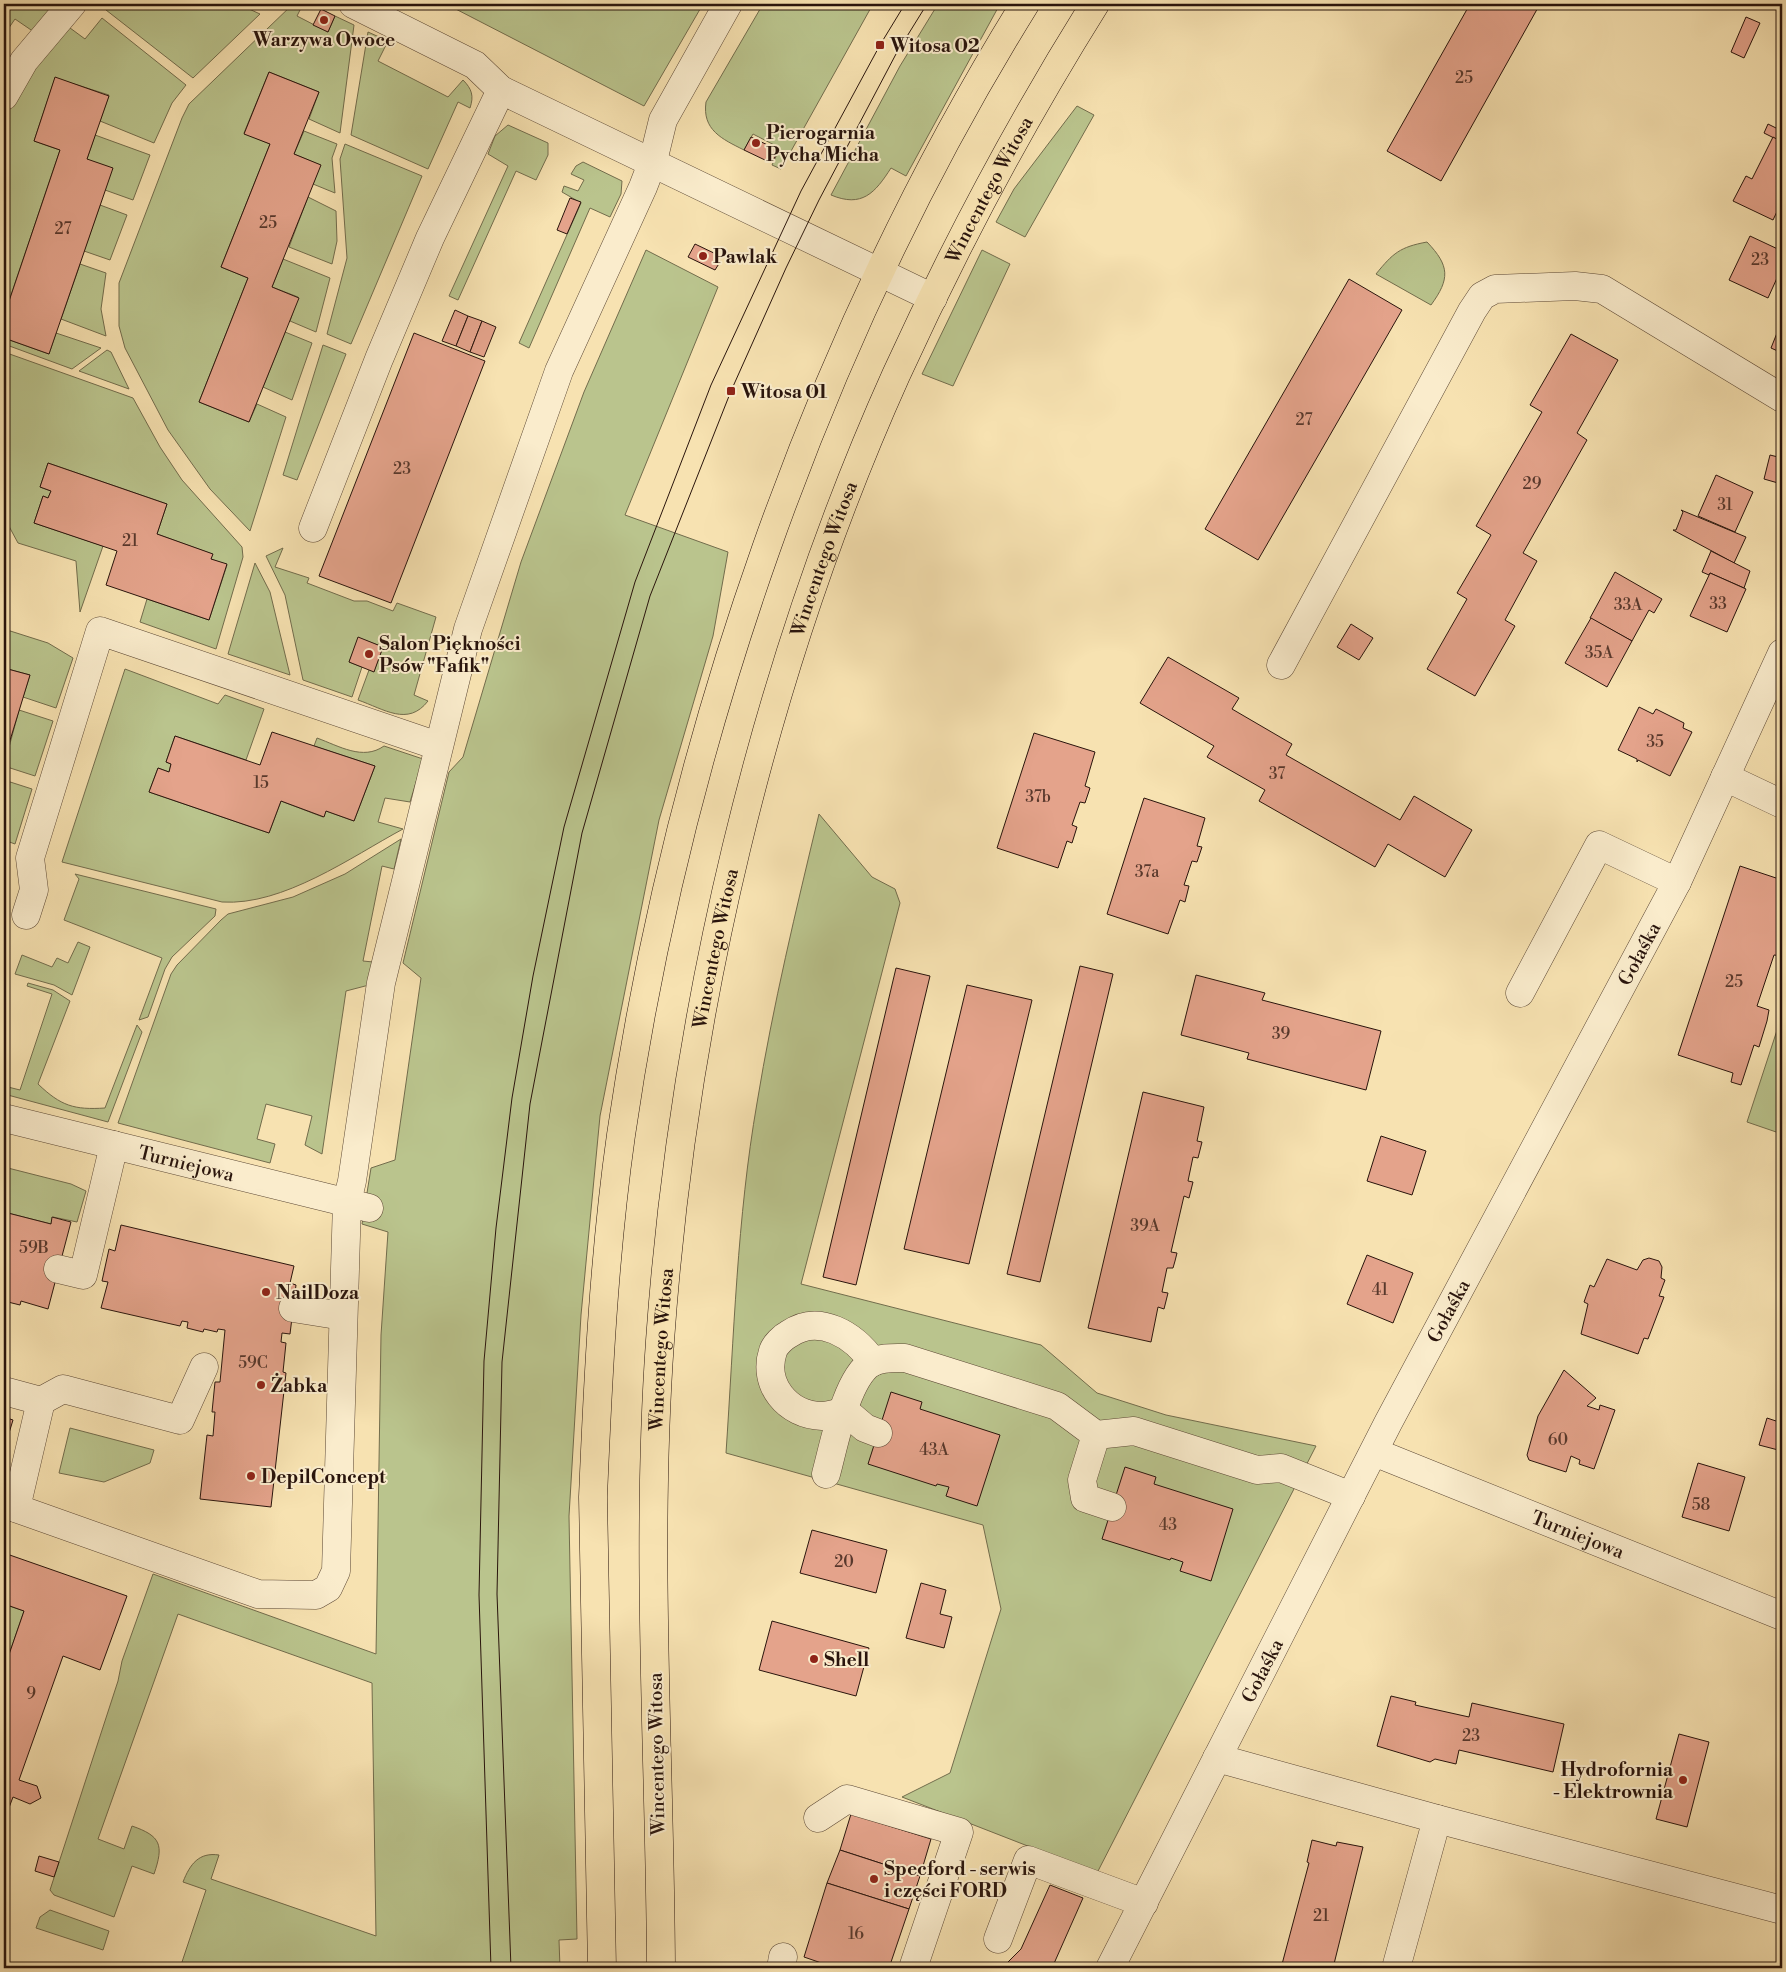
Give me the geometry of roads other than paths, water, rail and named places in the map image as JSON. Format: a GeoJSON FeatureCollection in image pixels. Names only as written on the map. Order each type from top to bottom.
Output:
{"type":"FeatureCollection","features":[{"type":"Feature","properties":{"kind":"main road"},"geometry":{"type":"LineString","coordinates":[[602,1968],[593,1497],[608,1252],[624,1118],[660,922],[702,750],[733,650],[804,450],[842,357],[880,272],[963,113],[1025,4]]}},
{"type":"Feature","properties":{"kind":"main road","name":"Wincentego Witosa"},"geometry":{"type":"LineString","coordinates":[[661,1968],[653,1642],[655,1450],[660,1344],[670,1231],[693,1056],[740,836],[795,641],[853,482],[894,380],[933,298],[1034,107],[1095,4]]}},
{"type":"Feature","properties":{"kind":"street"},"geometry":{"type":"LineString","coordinates":[[4,96],[24,61],[72,4]]}},
{"type":"Feature","properties":{"kind":"street"},"geometry":{"type":"LineString","coordinates":[[353,4],[475,65],[501,90],[653,161],[933,298]]}},
{"type":"Feature","properties":{"kind":"street"},"geometry":{"type":"LineString","coordinates":[[41,1401],[10,1506],[258,1594],[316,1595],[328,1588],[336,1571],[343,1316],[358,1205],[352,1181],[381,983],[438,746],[468,629],[559,371],[653,161],[663,120],[728,4]]}},
{"type":"Feature","properties":{"kind":"street"},"geometry":{"type":"LineString","coordinates":[[313,528],[430,238],[501,90]]}},
{"type":"Feature","properties":{"kind":"street"},"geometry":{"type":"LineString","coordinates":[[1281,665],[1472,311],[1482,296],[1495,289],[1575,286],[1602,289],[1782,398]]}},
{"type":"Feature","properties":{"kind":"street"},"geometry":{"type":"LineString","coordinates":[[26,915],[34,890],[30,858],[100,631],[438,746]]}},
{"type":"Feature","properties":{"kind":"street","name":"Gołaśka"},"geometry":{"type":"LineString","coordinates":[[1110,1968],[1374,1452],[1677,882],[1782,653]]}},
{"type":"Feature","properties":{"kind":"street"},"geometry":{"type":"LineString","coordinates":[[1725,777],[1782,804]]}},
{"type":"Feature","properties":{"kind":"street"},"geometry":{"type":"LineString","coordinates":[[1520,994],[1599,844],[1677,882]]}},
{"type":"Feature","properties":{"kind":"street","name":"Turniejowa"},"geometry":{"type":"LineString","coordinates":[[4,1118],[358,1205]]}},
{"type":"Feature","properties":{"kind":"street"},"geometry":{"type":"LineString","coordinates":[[58,1269],[83,1275],[96,1262],[114,1145]]}},
{"type":"Feature","properties":{"kind":"street"},"geometry":{"type":"LineString","coordinates":[[293,1308],[343,1316]]}},
{"type":"Feature","properties":{"kind":"street"},"geometry":{"type":"LineString","coordinates":[[844,1411],[824,1416],[808,1414],[787,1405],[775,1388],[770,1372],[774,1349],[785,1336],[799,1327],[817,1324],[840,1332],[863,1348],[873,1362]]}},
{"type":"Feature","properties":{"kind":"street"},"geometry":{"type":"LineString","coordinates":[[826,1474],[844,1411],[864,1368],[873,1362],[887,1358],[905,1358],[1057,1406],[1096,1435],[1134,1431],[1257,1470],[1281,1468],[1352,1496]]}},
{"type":"Feature","properties":{"kind":"street"},"geometry":{"type":"LineString","coordinates":[[4,1391],[41,1401],[63,1389],[180,1420],[204,1367]]}},
{"type":"Feature","properties":{"kind":"street"},"geometry":{"type":"LineString","coordinates":[[844,1411],[865,1428],[878,1433]]}},
{"type":"Feature","properties":{"kind":"street"},"geometry":{"type":"LineString","coordinates":[[1096,1435],[1082,1480],[1085,1498],[1112,1507]]}},
{"type":"Feature","properties":{"kind":"street","name":"Turniejowa"},"geometry":{"type":"LineString","coordinates":[[1374,1452],[1782,1616]]}},
{"type":"Feature","properties":{"kind":"street"},"geometry":{"type":"LineString","coordinates":[[1217,1758],[1437,1819],[1782,1910]]}},
{"type":"Feature","properties":{"kind":"street"},"geometry":{"type":"LineString","coordinates":[[818,1818],[847,1800],[959,1832],[913,1968]]}},
{"type":"Feature","properties":{"kind":"street"},"geometry":{"type":"LineString","coordinates":[[1396,1968],[1437,1819]]}},
{"type":"Feature","properties":{"kind":"street"},"geometry":{"type":"LineString","coordinates":[[998,1939],[1028,1860],[1144,1903]]}},
{"type":"Feature","properties":{"kind":"tram line"},"geometry":{"type":"LineString","coordinates":[[491,1968],[479,1595],[484,1361],[496,1228],[512,1098],[533,976],[564,827],[635,582],[711,385],[801,191],[880,45],[905,4]]}},
{"type":"Feature","properties":{"kind":"tram line"},"geometry":{"type":"LineString","coordinates":[[511,1968],[497,1594],[502,1362],[530,1104],[582,833],[650,596],[731,391],[786,268],[819,200],[896,54],[927,4]]}},
{"type":"Feature","properties":{"kind":"place","name":"Warzywa Owoce"},"geometry":{"type":"Point","coordinates":[324,20]}},
{"type":"Feature","properties":{"kind":"place","name":"Witosa 02"},"geometry":{"type":"Point","coordinates":[880,45]}},
{"type":"Feature","properties":{"kind":"place","name":"Pierogarnia Pycha Micha"},"geometry":{"type":"Point","coordinates":[756,143]}},
{"type":"Feature","properties":{"kind":"place","name":"Pawlak"},"geometry":{"type":"Point","coordinates":[703,256]}},
{"type":"Feature","properties":{"kind":"place","name":"Witosa 01"},"geometry":{"type":"Point","coordinates":[731,391]}},
{"type":"Feature","properties":{"kind":"place","name":"Salon Piękności Psów \"Fafik\""},"geometry":{"type":"Point","coordinates":[369,654]}},
{"type":"Feature","properties":{"kind":"place","name":"NailDoza"},"geometry":{"type":"Point","coordinates":[266,1292]}},
{"type":"Feature","properties":{"kind":"place","name":"Żabka"},"geometry":{"type":"Point","coordinates":[261,1385]}},
{"type":"Feature","properties":{"kind":"place","name":"DepilConcept"},"geometry":{"type":"Point","coordinates":[251,1476]}},
{"type":"Feature","properties":{"kind":"place","name":"Shell"},"geometry":{"type":"Point","coordinates":[814,1659]}},
{"type":"Feature","properties":{"kind":"place","name":"Hydrofornia - Elektrownia"},"geometry":{"type":"Point","coordinates":[1683,1780]}},
{"type":"Feature","properties":{"kind":"place","name":"Specford - serwis i części FORD"},"geometry":{"type":"Point","coordinates":[874,1879]}}]}
